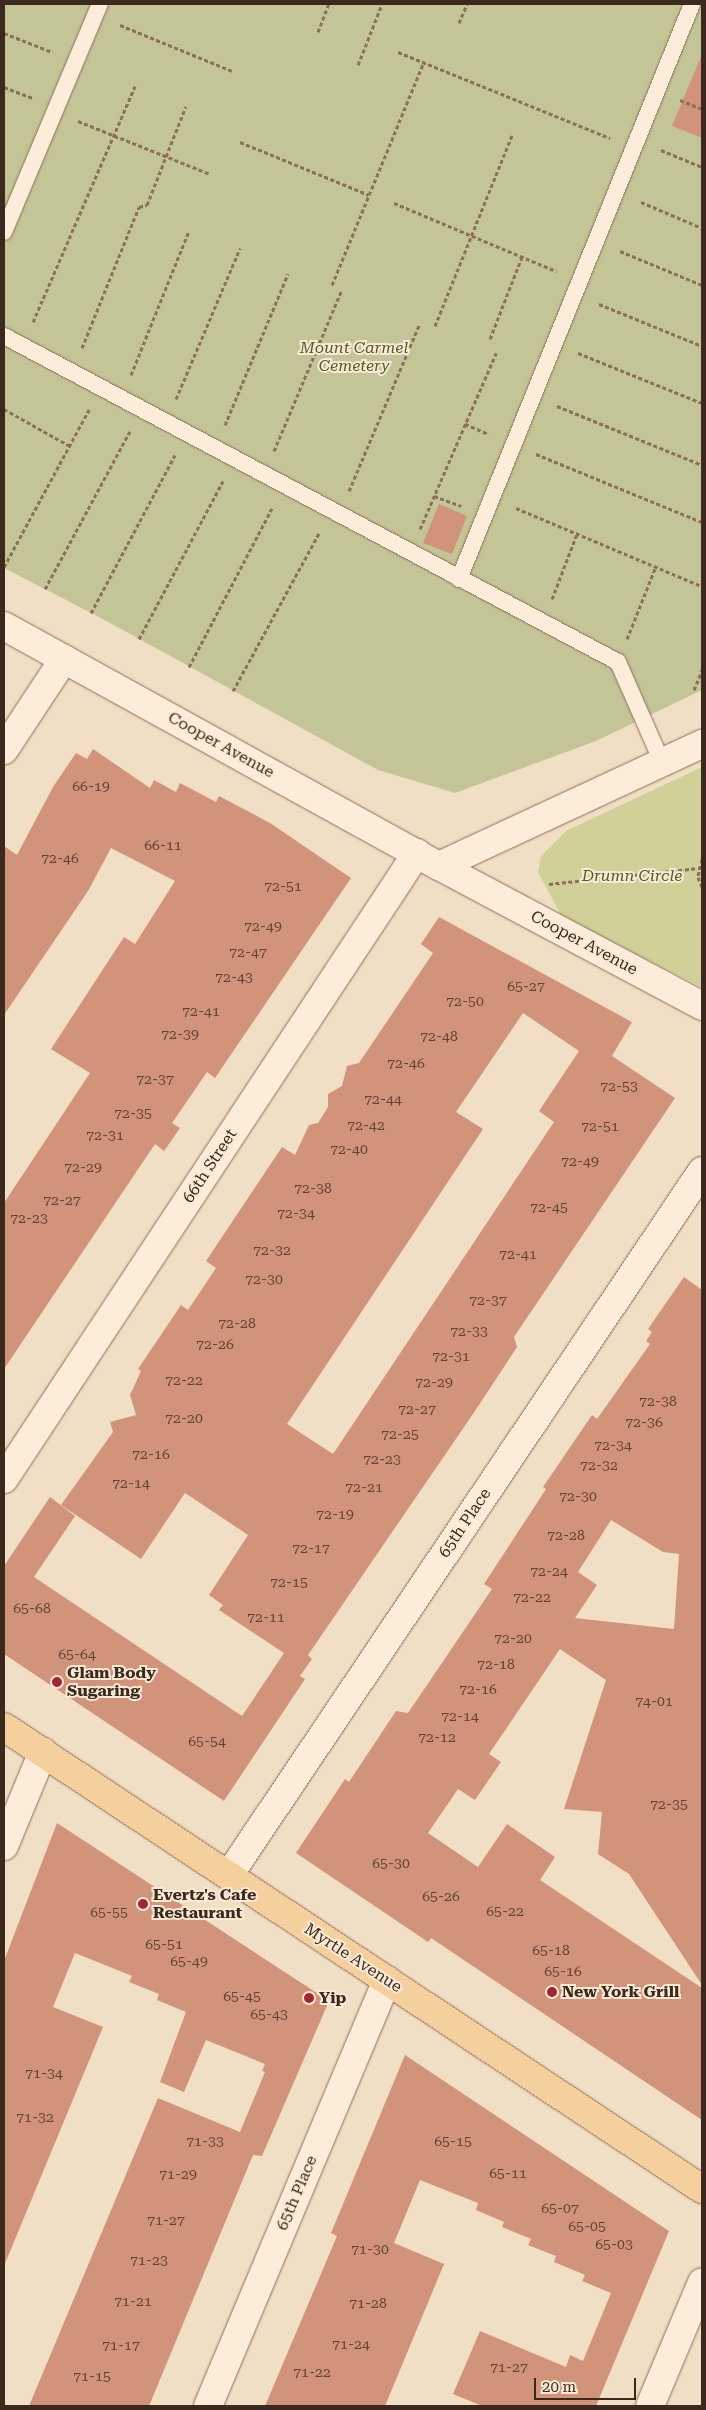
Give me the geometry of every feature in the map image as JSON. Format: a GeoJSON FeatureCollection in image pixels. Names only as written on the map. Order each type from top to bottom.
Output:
{"type":"FeatureCollection","features":[{"type":"Feature","properties":{"kind":"main road","name":"Myrtle Avenue"},"geometry":{"type":"LineString","coordinates":[[4,1727],[702,2189]]}},
{"type":"Feature","properties":{"kind":"street","name":"Cooper Avenue"},"geometry":{"type":"LineString","coordinates":[[4,626],[428,859],[702,1006]]}},
{"type":"Feature","properties":{"kind":"street"},"geometry":{"type":"LineString","coordinates":[[4,750],[64,659]]}},
{"type":"Feature","properties":{"kind":"street"},"geometry":{"type":"LineString","coordinates":[[428,859],[702,744]]}},
{"type":"Feature","properties":{"kind":"street","name":"66th Street"},"geometry":{"type":"LineString","coordinates":[[4,1479],[428,859]]}},
{"type":"Feature","properties":{"kind":"street","name":"65th Place"},"geometry":{"type":"LineString","coordinates":[[228,1875],[702,1171]]}},
{"type":"Feature","properties":{"kind":"street"},"geometry":{"type":"LineString","coordinates":[[4,1846],[43,1752]]}},
{"type":"Feature","properties":{"kind":"street","name":"65th Place"},"geometry":{"type":"LineString","coordinates":[[208,2406],[387,1980]]}},
{"type":"Feature","properties":{"kind":"street"},"geometry":{"type":"LineString","coordinates":[[650,2406],[702,2282]]}},
{"type":"Feature","properties":{"kind":"lane"},"geometry":{"type":"LineString","coordinates":[[459,578],[692,4]]}},
{"type":"Feature","properties":{"kind":"lane"},"geometry":{"type":"LineString","coordinates":[[4,232],[98,9]]}},
{"type":"Feature","properties":{"kind":"lane"},"geometry":{"type":"LineString","coordinates":[[4,336],[618,662],[662,762]]}},
{"type":"Feature","properties":{"kind":"path"},"geometry":{"type":"LineString","coordinates":[[318,32],[329,4]]}},
{"type":"Feature","properties":{"kind":"path"},"geometry":{"type":"LineString","coordinates":[[358,65],[382,4]]}},
{"type":"Feature","properties":{"kind":"path"},"geometry":{"type":"LineString","coordinates":[[459,23],[467,4]]}},
{"type":"Feature","properties":{"kind":"path"},"geometry":{"type":"LineString","coordinates":[[98,9],[232,71]]}},
{"type":"Feature","properties":{"kind":"path"},"geometry":{"type":"LineString","coordinates":[[4,33],[76,62]]}},
{"type":"Feature","properties":{"kind":"path"},"geometry":{"type":"LineString","coordinates":[[398,52],[635,144],[702,167]]}},
{"type":"Feature","properties":{"kind":"path"},"geometry":{"type":"LineString","coordinates":[[332,285],[369,195],[374,188],[424,62]]}},
{"type":"Feature","properties":{"kind":"path"},"geometry":{"type":"LineString","coordinates":[[23,346],[135,86]]}},
{"type":"Feature","properties":{"kind":"path"},"geometry":{"type":"LineString","coordinates":[[72,372],[139,206],[147,205],[186,106]]}},
{"type":"Feature","properties":{"kind":"path"},"geometry":{"type":"LineString","coordinates":[[54,112],[210,174]]}},
{"type":"Feature","properties":{"kind":"path"},"geometry":{"type":"LineString","coordinates":[[435,326],[512,135]]}},
{"type":"Feature","properties":{"kind":"path"},"geometry":{"type":"LineString","coordinates":[[240,142],[369,195]]}},
{"type":"Feature","properties":{"kind":"path"},"geometry":{"type":"LineString","coordinates":[[616,191],[702,228]]}},
{"type":"Feature","properties":{"kind":"path"},"geometry":{"type":"LineString","coordinates":[[394,203],[522,258],[577,288],[702,346]]}},
{"type":"Feature","properties":{"kind":"path"},"geometry":{"type":"LineString","coordinates":[[121,398],[189,231]]}},
{"type":"Feature","properties":{"kind":"path"},"geometry":{"type":"LineString","coordinates":[[596,241],[702,285]]}},
{"type":"Feature","properties":{"kind":"path"},"geometry":{"type":"LineString","coordinates":[[167,423],[240,248]]}},
{"type":"Feature","properties":{"kind":"path"},"geometry":{"type":"LineString","coordinates":[[490,339],[522,258]]}},
{"type":"Feature","properties":{"kind":"path"},"geometry":{"type":"LineString","coordinates":[[215,448],[288,274]]}},
{"type":"Feature","properties":{"kind":"path"},"geometry":{"type":"LineString","coordinates":[[264,474],[341,292]]}},
{"type":"Feature","properties":{"kind":"path"},"geometry":{"type":"LineString","coordinates":[[233,691],[335,513],[420,323]]}},
{"type":"Feature","properties":{"kind":"path"},"geometry":{"type":"LineString","coordinates":[[554,343],[702,403]]}},
{"type":"Feature","properties":{"kind":"path"},"geometry":{"type":"LineString","coordinates":[[410,552],[496,353]]}},
{"type":"Feature","properties":{"kind":"path"},"geometry":{"type":"LineString","coordinates":[[4,567],[101,388]]}},
{"type":"Feature","properties":{"kind":"path"},"geometry":{"type":"LineString","coordinates":[[533,396],[702,465]]}},
{"type":"Feature","properties":{"kind":"path"},"geometry":{"type":"LineString","coordinates":[[4,409],[70,446]]}},
{"type":"Feature","properties":{"kind":"path"},"geometry":{"type":"LineString","coordinates":[[45,589],[141,410]]}},
{"type":"Feature","properties":{"kind":"path"},"geometry":{"type":"LineString","coordinates":[[91,614],[187,434]]}},
{"type":"Feature","properties":{"kind":"path"},"geometry":{"type":"LineString","coordinates":[[513,445],[702,522]]}},
{"type":"Feature","properties":{"kind":"path"},"geometry":{"type":"LineString","coordinates":[[139,639],[234,459]]}},
{"type":"Feature","properties":{"kind":"path"},"geometry":{"type":"LineString","coordinates":[[189,667],[284,485]]}},
{"type":"Feature","properties":{"kind":"path"},"geometry":{"type":"LineString","coordinates":[[492,498],[702,586]]}},
{"type":"Feature","properties":{"kind":"path"},"geometry":{"type":"LineString","coordinates":[[543,623],[577,534]]}},
{"type":"Feature","properties":{"kind":"path"},"geometry":{"type":"LineString","coordinates":[[618,662],[656,566]]}},
{"type":"Feature","properties":{"kind":"path"},"geometry":{"type":"LineString","coordinates":[[694,690],[702,670]]}},
{"type":"Feature","properties":{"kind":"path"},"geometry":{"type":"LineString","coordinates":[[702,859],[698,877],[702,887]]}},
{"type":"Feature","properties":{"kind":"path"},"geometry":{"type":"LineString","coordinates":[[549,884],[699,868]]}},
{"type":"Feature","properties":{"kind":"green space","name":"Mount Carmel Cemetery"},"geometry":{"type":"Polygon","coordinates":[[[4,4],[702,4],[702,690],[596,741],[455,793],[378,770],[99,617],[4,568],[4,4]]]}},
{"type":"Feature","properties":{"kind":"green space","name":"Drumn Circle"},"geometry":{"type":"Polygon","coordinates":[[[702,767],[702,987],[562,917],[538,872],[541,856],[566,831],[702,767]]]}},
{"type":"Feature","properties":{"kind":"building"},"geometry":{"type":"Polygon","coordinates":[[[702,54],[702,138],[672,126],[702,54]]]}},
{"type":"Feature","properties":{"kind":"building"},"geometry":{"type":"Polygon","coordinates":[[[439,504],[467,516],[452,554],[423,543],[439,504]]]}},
{"type":"Feature","properties":{"kind":"building"},"geometry":{"type":"Polygon","coordinates":[[[93,749],[150,788],[154,780],[176,792],[180,783],[216,802],[219,796],[270,823],[351,878],[215,1078],[207,1072],[172,1123],[180,1128],[164,1151],[155,1144],[4,1369],[4,1203],[90,1073],[51,1049],[124,937],[135,944],[175,881],[111,848],[88,891],[4,1015],[4,846],[17,855],[53,787],[76,753],[87,759],[93,749]]]}},
{"type":"Feature","properties":{"kind":"building"},"geometry":{"type":"Polygon","coordinates":[[[439,917],[632,1022],[612,1056],[675,1098],[514,1337],[517,1347],[475,1411],[308,1655],[312,1659],[300,1676],[305,1679],[224,1801],[4,1654],[4,1566],[50,1497],[75,1516],[34,1577],[242,1716],[284,1653],[219,1610],[223,1605],[209,1595],[248,1535],[185,1493],[141,1559],[61,1505],[113,1432],[110,1422],[136,1415],[130,1395],[141,1371],[138,1369],[181,1305],[188,1310],[216,1268],[206,1261],[282,1147],[295,1155],[309,1125],[318,1123],[328,1107],[328,1094],[342,1086],[347,1066],[359,1063],[433,953],[421,944],[439,917]],[[523,1013],[456,1112],[483,1129],[287,1424],[333,1454],[554,1122],[539,1111],[579,1051],[523,1013]]]}},
{"type":"Feature","properties":{"kind":"building"},"geometry":{"type":"Polygon","coordinates":[[[684,1277],[702,1290],[702,1985],[629,1874],[598,1854],[602,1812],[564,1809],[606,1680],[560,1649],[489,1754],[501,1762],[475,1800],[458,1789],[428,1833],[478,1867],[507,1824],[555,1857],[540,1880],[702,1988],[702,2120],[431,1938],[428,1942],[296,1853],[345,1779],[349,1782],[396,1711],[408,1713],[492,1589],[484,1584],[546,1489],[543,1487],[592,1415],[597,1419],[650,1344],[646,1341],[652,1332],[648,1329],[684,1277]],[[611,1520],[578,1572],[597,1585],[575,1618],[674,1629],[679,1554],[663,1552],[611,1520]]]}},
{"type":"Feature","properties":{"kind":"building"},"geometry":{"type":"Polygon","coordinates":[[[57,1823],[329,2001],[262,2156],[253,2155],[149,2406],[29,2406],[158,2098],[240,2132],[265,2072],[262,2071],[265,2064],[206,2040],[184,2092],[160,2082],[186,2012],[157,2000],[159,1994],[129,1982],[132,1976],[75,1953],[53,2007],[103,2027],[4,2266],[4,1961],[57,1823]]]}},
{"type":"Feature","properties":{"kind":"building"},"geometry":{"type":"Polygon","coordinates":[[[405,2055],[669,2231],[596,2406],[482,2406],[453,2394],[480,2331],[566,2367],[570,2355],[583,2361],[611,2293],[582,2281],[585,2275],[554,2262],[556,2256],[528,2245],[531,2239],[502,2227],[504,2222],[476,2210],[478,2203],[420,2180],[394,2243],[444,2264],[385,2406],[265,2406],[337,2236],[331,2233],[405,2055]]]}},
{"type":"Feature","properties":{"kind":"place","name":"Glam Body Sugaring"},"geometry":{"type":"Point","coordinates":[57,1682]}},
{"type":"Feature","properties":{"kind":"place","name":"Evertz's Cafe Restaurant"},"geometry":{"type":"Point","coordinates":[143,1904]}},
{"type":"Feature","properties":{"kind":"place","name":"New York Grill"},"geometry":{"type":"Point","coordinates":[552,1992]}},
{"type":"Feature","properties":{"kind":"place","name":"Yip"},"geometry":{"type":"Point","coordinates":[309,1998]}}]}
